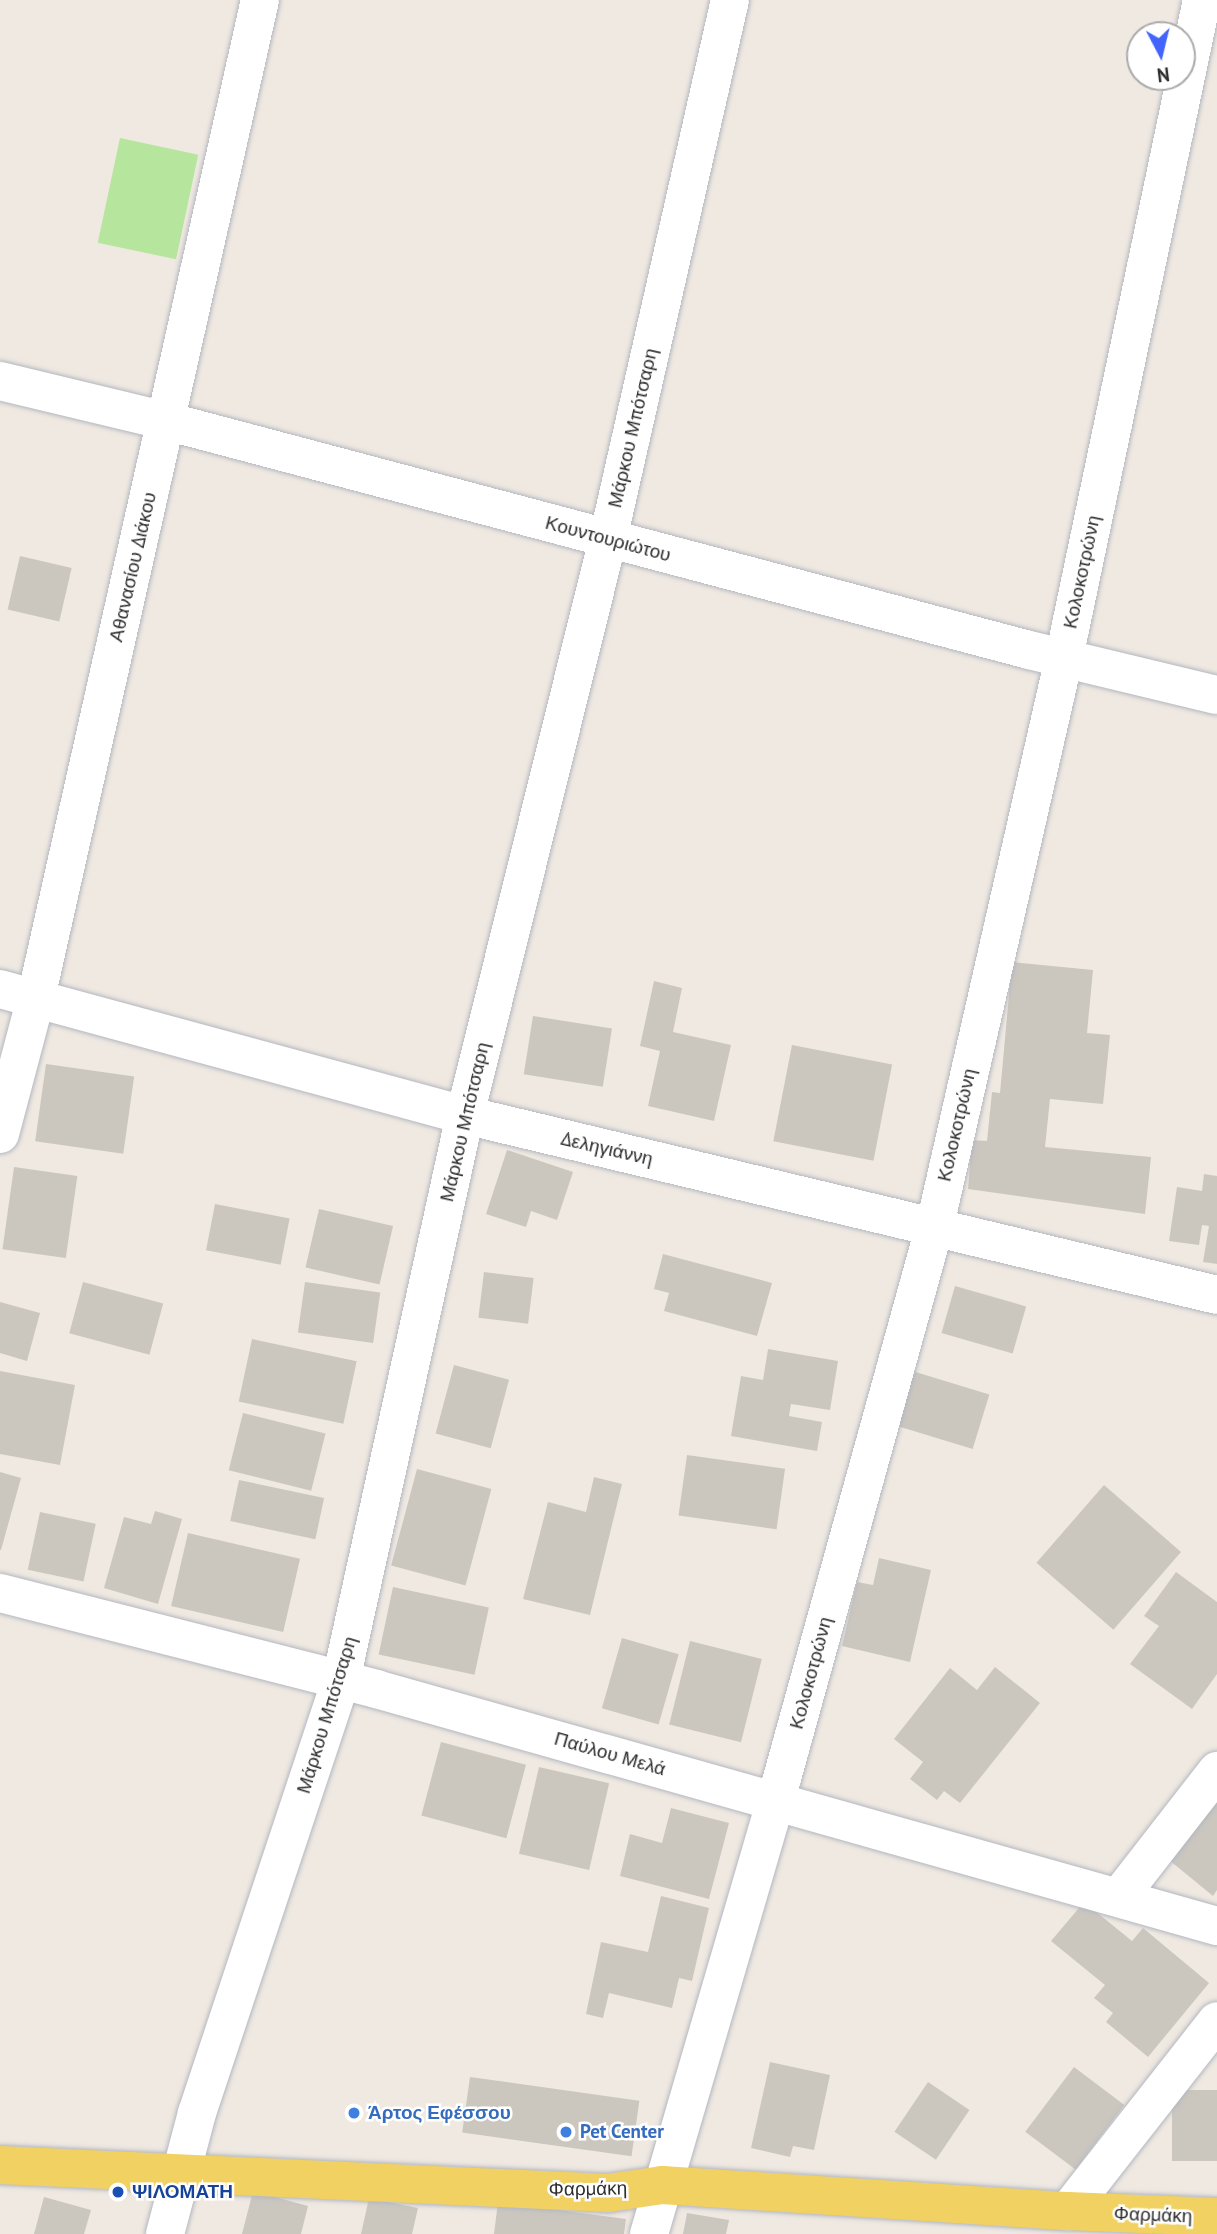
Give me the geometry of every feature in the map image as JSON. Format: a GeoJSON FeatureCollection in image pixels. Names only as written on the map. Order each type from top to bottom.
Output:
{"type":"FeatureCollection","features":[{"type":"Feature","properties":{"kind":"main road","name":"Φαρμάκη"},"geometry":{"type":"LineString","coordinates":[[0,2165],[608,2193],[662,2185],[1068,2211],[1217,2217]]}},
{"type":"Feature","properties":{"kind":"street","name":"Αθανασίου Διάκου"},"geometry":{"type":"LineString","coordinates":[[0,1133],[36,998],[261,0]]}},
{"type":"Feature","properties":{"kind":"street","name":"Μάρκου Μπότσαρη"},"geometry":{"type":"LineString","coordinates":[[165,2234],[197,2113],[341,1680],[465,1115],[608,539],[730,0]]}},
{"type":"Feature","properties":{"kind":"street","name":"Κολοκοτρώνη"},"geometry":{"type":"LineString","coordinates":[[649,2234],[776,1800],[934,1226],[1064,658],[1202,0]]}},
{"type":"Feature","properties":{"kind":"street","name":"Κουντουριώτου"},"geometry":{"type":"LineString","coordinates":[[0,381],[166,421],[1064,658],[1217,695]]}},
{"type":"Feature","properties":{"kind":"street","name":"Δεληγιάννη"},"geometry":{"type":"LineString","coordinates":[[0,989],[465,1115],[1217,1295]]}},
{"type":"Feature","properties":{"kind":"street","name":"Παύλου Μελά"},"geometry":{"type":"LineString","coordinates":[[0,1593],[341,1680],[1217,1926]]}},
{"type":"Feature","properties":{"kind":"street"},"geometry":{"type":"LineString","coordinates":[[1119,1897],[1217,1771]]}},
{"type":"Feature","properties":{"kind":"street"},"geometry":{"type":"LineString","coordinates":[[1068,2211],[1217,2021]]}},
{"type":"Feature","properties":{"kind":"green space"},"geometry":{"type":"Polygon","coordinates":[[[120,138],[198,155],[176,259],[98,243],[120,138]]]}},
{"type":"Feature","properties":{"kind":"building"},"geometry":{"type":"Polygon","coordinates":[[[20,556],[72,568],[59,622],[8,610],[20,556]]]}},
{"type":"Feature","properties":{"kind":"building"},"geometry":{"type":"Polygon","coordinates":[[[1012,962],[1093,970],[1087,1033],[1110,1035],[1103,1104],[1050,1099],[1045,1147],[1151,1157],[1145,1214],[968,1189],[972,1140],[987,1141],[992,1092],[1000,1093],[1012,962]]]}},
{"type":"Feature","properties":{"kind":"building"},"geometry":{"type":"Polygon","coordinates":[[[654,981],[682,988],[673,1032],[731,1045],[714,1121],[648,1106],[660,1051],[640,1046],[654,981]]]}},
{"type":"Feature","properties":{"kind":"building"},"geometry":{"type":"Polygon","coordinates":[[[533,1016],[612,1029],[603,1087],[524,1074],[533,1016]]]}},
{"type":"Feature","properties":{"kind":"building"},"geometry":{"type":"Polygon","coordinates":[[[792,1045],[892,1064],[873,1161],[773,1141],[792,1045]]]}},
{"type":"Feature","properties":{"kind":"building"},"geometry":{"type":"Polygon","coordinates":[[[46,1064],[134,1076],[123,1154],[35,1141],[46,1064]]]}},
{"type":"Feature","properties":{"kind":"building"},"geometry":{"type":"Polygon","coordinates":[[[507,1150],[573,1172],[557,1220],[531,1211],[526,1227],[486,1214],[507,1150]]]}},
{"type":"Feature","properties":{"kind":"building"},"geometry":{"type":"Polygon","coordinates":[[[14,1167],[77,1176],[66,1258],[2,1249],[14,1167]]]}},
{"type":"Feature","properties":{"kind":"building"},"geometry":{"type":"Polygon","coordinates":[[[1204,1174],[1217,1176],[1217,1264],[1203,1262],[1209,1226],[1202,1225],[1199,1245],[1169,1241],[1177,1187],[1202,1191],[1204,1174]]]}},
{"type":"Feature","properties":{"kind":"building"},"geometry":{"type":"Polygon","coordinates":[[[215,1204],[290,1219],[281,1265],[206,1250],[215,1204]]]}},
{"type":"Feature","properties":{"kind":"building"},"geometry":{"type":"Polygon","coordinates":[[[319,1209],[393,1226],[380,1285],[306,1267],[319,1209]]]}},
{"type":"Feature","properties":{"kind":"building"},"geometry":{"type":"Polygon","coordinates":[[[663,1254],[772,1283],[757,1336],[664,1311],[669,1293],[654,1289],[663,1254]]]}},
{"type":"Feature","properties":{"kind":"building"},"geometry":{"type":"Polygon","coordinates":[[[484,1272],[534,1278],[528,1324],[478,1318],[484,1272]]]}},
{"type":"Feature","properties":{"kind":"building"},"geometry":{"type":"Polygon","coordinates":[[[83,1282],[163,1303],[149,1355],[69,1333],[83,1282]]]}},
{"type":"Feature","properties":{"kind":"building"},"geometry":{"type":"Polygon","coordinates":[[[305,1282],[380,1293],[373,1343],[298,1333],[305,1282]]]}},
{"type":"Feature","properties":{"kind":"building"},"geometry":{"type":"Polygon","coordinates":[[[955,1286],[1026,1306],[1013,1353],[941,1333],[955,1286]]]}},
{"type":"Feature","properties":{"kind":"building"},"geometry":{"type":"Polygon","coordinates":[[[0,1302],[40,1313],[27,1361],[0,1353],[0,1302]]]}},
{"type":"Feature","properties":{"kind":"building"},"geometry":{"type":"Polygon","coordinates":[[[252,1339],[357,1361],[343,1424],[239,1402],[252,1339]]]}},
{"type":"Feature","properties":{"kind":"building"},"geometry":{"type":"Polygon","coordinates":[[[768,1349],[838,1361],[830,1410],[791,1404],[789,1416],[822,1422],[817,1451],[731,1436],[741,1376],[763,1380],[768,1349]]]}},
{"type":"Feature","properties":{"kind":"building"},"geometry":{"type":"Polygon","coordinates":[[[454,1365],[509,1380],[491,1448],[436,1434],[454,1365]]]}},
{"type":"Feature","properties":{"kind":"building"},"geometry":{"type":"Polygon","coordinates":[[[909,1370],[989,1395],[973,1449],[892,1425],[909,1370]]]}},
{"type":"Feature","properties":{"kind":"building"},"geometry":{"type":"Polygon","coordinates":[[[0,1371],[75,1385],[60,1465],[0,1454],[0,1371]]]}},
{"type":"Feature","properties":{"kind":"building"},"geometry":{"type":"Polygon","coordinates":[[[243,1413],[325,1434],[311,1491],[229,1470],[243,1413]]]}},
{"type":"Feature","properties":{"kind":"building"},"geometry":{"type":"Polygon","coordinates":[[[687,1455],[785,1469],[777,1529],[679,1515],[687,1455]]]}},
{"type":"Feature","properties":{"kind":"building"},"geometry":{"type":"Polygon","coordinates":[[[417,1469],[491,1489],[465,1586],[391,1566],[417,1469]]]}},
{"type":"Feature","properties":{"kind":"building"},"geometry":{"type":"Polygon","coordinates":[[[0,1472],[21,1478],[1,1550],[0,1550],[0,1472]]]}},
{"type":"Feature","properties":{"kind":"building"},"geometry":{"type":"Polygon","coordinates":[[[594,1477],[622,1484],[590,1615],[523,1599],[548,1502],[586,1512],[594,1477]]]}},
{"type":"Feature","properties":{"kind":"building"},"geometry":{"type":"Polygon","coordinates":[[[239,1480],[324,1498],[315,1539],[230,1521],[239,1480]]]}},
{"type":"Feature","properties":{"kind":"building"},"geometry":{"type":"Polygon","coordinates":[[[1104,1485],[1181,1552],[1113,1630],[1036,1563],[1104,1485]]]}},
{"type":"Feature","properties":{"kind":"building"},"geometry":{"type":"Polygon","coordinates":[[[155,1511],[182,1519],[158,1604],[104,1588],[124,1517],[151,1524],[155,1511]]]}},
{"type":"Feature","properties":{"kind":"building"},"geometry":{"type":"Polygon","coordinates":[[[40,1512],[96,1524],[83,1582],[28,1570],[40,1512]]]}},
{"type":"Feature","properties":{"kind":"building"},"geometry":{"type":"Polygon","coordinates":[[[188,1533],[300,1559],[283,1632],[171,1606],[188,1533]]]}},
{"type":"Feature","properties":{"kind":"building"},"geometry":{"type":"Polygon","coordinates":[[[879,1558],[931,1570],[910,1662],[842,1646],[857,1582],[873,1585],[879,1558]]]}},
{"type":"Feature","properties":{"kind":"building"},"geometry":{"type":"Polygon","coordinates":[[[1176,1572],[1217,1602],[1217,1674],[1192,1709],[1130,1664],[1159,1626],[1144,1616],[1176,1572]]]}},
{"type":"Feature","properties":{"kind":"building"},"geometry":{"type":"Polygon","coordinates":[[[393,1587],[489,1607],[475,1675],[379,1654],[393,1587]]]}},
{"type":"Feature","properties":{"kind":"building"},"geometry":{"type":"Polygon","coordinates":[[[622,1638],[679,1654],[659,1724],[602,1708],[622,1638]]]}},
{"type":"Feature","properties":{"kind":"building"},"geometry":{"type":"Polygon","coordinates":[[[690,1641],[762,1659],[741,1742],[669,1724],[690,1641]]]}},
{"type":"Feature","properties":{"kind":"building"},"geometry":{"type":"Polygon","coordinates":[[[995,1667],[1040,1703],[960,1803],[944,1791],[937,1800],[910,1779],[923,1762],[894,1739],[950,1668],[977,1690],[995,1667]]]}},
{"type":"Feature","properties":{"kind":"building"},"geometry":{"type":"Polygon","coordinates":[[[441,1742],[526,1765],[506,1838],[421,1815],[441,1742]]]}},
{"type":"Feature","properties":{"kind":"building"},"geometry":{"type":"Polygon","coordinates":[[[539,1767],[609,1783],[589,1870],[519,1854],[539,1767]]]}},
{"type":"Feature","properties":{"kind":"building"},"geometry":{"type":"Polygon","coordinates":[[[1217,1800],[1217,1890],[1213,1896],[1169,1860],[1217,1800]]]}},
{"type":"Feature","properties":{"kind":"building"},"geometry":{"type":"Polygon","coordinates":[[[671,1808],[729,1823],[709,1899],[620,1876],[630,1834],[662,1843],[671,1808]]]}},
{"type":"Feature","properties":{"kind":"building"},"geometry":{"type":"Polygon","coordinates":[[[661,1896],[709,1908],[692,1981],[679,1978],[672,2008],[609,1993],[603,2018],[586,2014],[601,1942],[648,1952],[661,1896]]]}},
{"type":"Feature","properties":{"kind":"building"},"geometry":{"type":"Polygon","coordinates":[[[1084,1902],[1132,1941],[1143,1928],[1209,1983],[1148,2057],[1106,2022],[1113,2013],[1094,1998],[1105,1985],[1051,1941],[1084,1902]]]}},
{"type":"Feature","properties":{"kind":"building"},"geometry":{"type":"Polygon","coordinates":[[[770,2062],[830,2075],[814,2150],[793,2146],[790,2157],[751,2148],[770,2062]]]}},
{"type":"Feature","properties":{"kind":"building"},"geometry":{"type":"Polygon","coordinates":[[[1074,2067],[1124,2105],[1076,2170],[1025,2132],[1074,2067]]]}},
{"type":"Feature","properties":{"kind":"building"},"geometry":{"type":"Polygon","coordinates":[[[470,2077],[639,2101],[632,2156],[462,2132],[470,2077]]]}},
{"type":"Feature","properties":{"kind":"building"},"geometry":{"type":"Polygon","coordinates":[[[928,2082],[969,2110],[936,2160],[894,2132],[928,2082]]]}},
{"type":"Feature","properties":{"kind":"building"},"geometry":{"type":"Polygon","coordinates":[[[1172,2090],[1217,2090],[1217,2161],[1172,2161],[1172,2090]]]}},
{"type":"Feature","properties":{"kind":"building"},"geometry":{"type":"Polygon","coordinates":[[[253,2191],[308,2206],[301,2234],[242,2234],[253,2191]]]}},
{"type":"Feature","properties":{"kind":"building"},"geometry":{"type":"Polygon","coordinates":[[[44,2197],[91,2210],[84,2234],[34,2234],[44,2197]]]}},
{"type":"Feature","properties":{"kind":"building"},"geometry":{"type":"Polygon","coordinates":[[[369,2198],[418,2208],[412,2234],[361,2234],[369,2198]]]}},
{"type":"Feature","properties":{"kind":"building"},"geometry":{"type":"Polygon","coordinates":[[[498,2202],[626,2219],[624,2234],[494,2234],[498,2202]]]}},
{"type":"Feature","properties":{"kind":"building"},"geometry":{"type":"Polygon","coordinates":[[[687,2213],[729,2220],[726,2234],[683,2234],[687,2213]]]}},
{"type":"Feature","properties":{"kind":"place","name":"Άρτος Εφέσσου"},"geometry":{"type":"Point","coordinates":[354,2113]}},
{"type":"Feature","properties":{"kind":"place","name":"Pet Center"},"geometry":{"type":"Point","coordinates":[566,2132]}},
{"type":"Feature","properties":{"kind":"place","name":"ΨΙΛΟΜΑΤΗ"},"geometry":{"type":"Point","coordinates":[118,2192]}}]}
